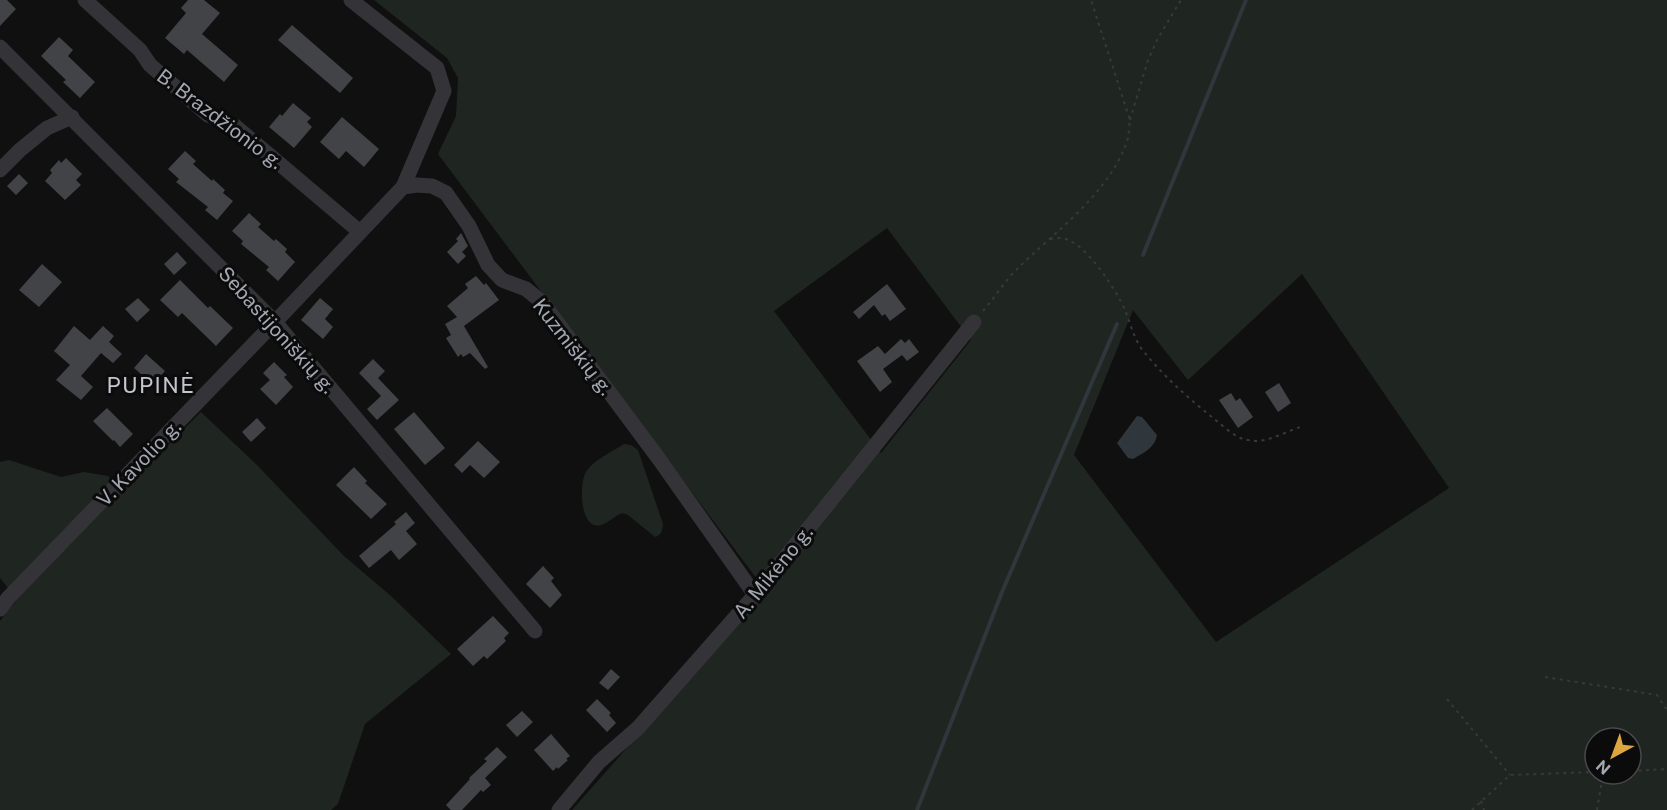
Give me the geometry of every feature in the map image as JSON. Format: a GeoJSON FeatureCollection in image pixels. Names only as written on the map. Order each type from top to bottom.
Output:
{"type":"FeatureCollection","features":[{"type":"Feature","properties":{"kind":"street","name":"B. Brazdžionio g."},"geometry":{"type":"LineString","coordinates":[[85,0],[140,51],[150,65],[208,115],[235,126],[360,232]]}},
{"type":"Feature","properties":{"kind":"street"},"geometry":{"type":"LineString","coordinates":[[351,0],[437,68],[444,91],[403,187]]}},
{"type":"Feature","properties":{"kind":"street","name":"Sebastijoniškių g."},"geometry":{"type":"LineString","coordinates":[[0,46],[275,322],[535,631]]}},
{"type":"Feature","properties":{"kind":"street"},"geometry":{"type":"LineString","coordinates":[[0,170],[47,128],[72,117]]}},
{"type":"Feature","properties":{"kind":"street","name":"Kuzmiškių g."},"geometry":{"type":"LineString","coordinates":[[403,187],[432,186],[446,193],[469,226],[488,265],[502,280],[526,289],[542,302],[659,459],[755,595]]}},
{"type":"Feature","properties":{"kind":"street","name":"V. Kavolio g."},"geometry":{"type":"LineString","coordinates":[[0,609],[8,598],[403,187]]}},
{"type":"Feature","properties":{"kind":"street","name":"A. Mikėno g."},"geometry":{"type":"LineString","coordinates":[[560,810],[599,762],[638,728],[755,595],[974,322]]}},
{"type":"Feature","properties":{"kind":"path"},"geometry":{"type":"LineString","coordinates":[[1091,0],[1130,120]]}},
{"type":"Feature","properties":{"kind":"path"},"geometry":{"type":"LineString","coordinates":[[974,322],[1016,271],[1082,208],[1106,180],[1121,155],[1128,137],[1130,120],[1148,60],[1158,38],[1181,0]]}},
{"type":"Feature","properties":{"kind":"path"},"geometry":{"type":"LineString","coordinates":[[1048,240],[1060,238],[1068,240],[1078,245],[1088,255],[1115,289],[1134,336],[1141,347],[1171,381],[1232,433],[1243,439],[1261,441],[1300,427]]}},
{"type":"Feature","properties":{"kind":"path"},"geometry":{"type":"LineString","coordinates":[[1545,677],[1657,695],[1667,710]]}},
{"type":"Feature","properties":{"kind":"path"},"geometry":{"type":"LineString","coordinates":[[1447,699],[1510,775]]}},
{"type":"Feature","properties":{"kind":"path"},"geometry":{"type":"LineString","coordinates":[[1643,770],[1667,769]]}},
{"type":"Feature","properties":{"kind":"path"},"geometry":{"type":"LineString","coordinates":[[1472,810],[1510,775],[1583,772]]}},
{"type":"Feature","properties":{"kind":"path"},"geometry":{"type":"LineString","coordinates":[[1597,810],[1601,786]]}},
{"type":"Feature","properties":{"kind":"path"},"geometry":{"type":"LineString","coordinates":[[1481,801],[1484,810]]}},
{"type":"Feature","properties":{"kind":"shaded area"},"geometry":{"type":"Polygon","coordinates":[[[374,0],[1667,0],[1667,810],[572,810],[766,591],[438,154],[456,116],[458,78],[447,58],[374,0]],[[887,228],[774,311],[881,453],[971,340],[887,228]],[[1302,274],[1188,380],[1133,310],[1074,455],[1216,642],[1449,488],[1302,274]]]}},
{"type":"Feature","properties":{"kind":"shaded area"},"geometry":{"type":"Polygon","coordinates":[[[201,412],[257,465],[344,556],[391,596],[451,654],[365,724],[338,804],[331,810],[0,810],[0,621],[17,599],[0,578],[0,462],[9,460],[61,477],[84,472],[108,476],[124,489],[201,412]]]}},
{"type":"Feature","properties":{"kind":"shaded area"},"geometry":{"type":"Polygon","coordinates":[[[1137,416],[1142,417],[1157,435],[1151,447],[1133,459],[1128,458],[1117,443],[1137,416]]]}},
{"type":"Feature","properties":{"kind":"shaded area"},"geometry":{"type":"Polygon","coordinates":[[[624,444],[631,445],[638,450],[663,524],[662,531],[655,537],[628,515],[622,513],[601,525],[594,525],[588,521],[585,514],[582,485],[586,472],[598,460],[624,444]]]}},
{"type":"Feature","properties":{"kind":"building"},"geometry":{"type":"Polygon","coordinates":[[[0,0],[7,0],[16,9],[0,26],[0,0]]]}},
{"type":"Feature","properties":{"kind":"building"},"geometry":{"type":"Polygon","coordinates":[[[188,0],[204,0],[220,13],[202,34],[238,65],[224,82],[187,50],[184,54],[165,38],[186,13],[181,8],[188,0]]]}},
{"type":"Feature","properties":{"kind":"building"},"geometry":{"type":"Polygon","coordinates":[[[292,25],[353,78],[340,93],[278,40],[292,25]]]}},
{"type":"Feature","properties":{"kind":"building"},"geometry":{"type":"Polygon","coordinates":[[[59,37],[73,50],[68,56],[95,82],[80,98],[63,82],[66,80],[41,56],[59,37]]]}},
{"type":"Feature","properties":{"kind":"building"},"geometry":{"type":"Polygon","coordinates":[[[293,103],[311,118],[307,122],[312,127],[294,148],[269,127],[293,103]]]}},
{"type":"Feature","properties":{"kind":"building"},"geometry":{"type":"Polygon","coordinates":[[[342,117],[379,149],[364,167],[346,151],[339,159],[320,142],[342,117]]]}},
{"type":"Feature","properties":{"kind":"building"},"geometry":{"type":"Polygon","coordinates":[[[185,151],[196,161],[193,164],[225,190],[223,193],[233,201],[217,220],[205,210],[208,207],[176,182],[179,179],[168,169],[185,151]]]}},
{"type":"Feature","properties":{"kind":"building"},"geometry":{"type":"Polygon","coordinates":[[[66,158],[82,174],[76,180],[81,185],[65,200],[45,181],[52,173],[50,170],[59,160],[61,163],[66,158]]]}},
{"type":"Feature","properties":{"kind":"building"},"geometry":{"type":"Polygon","coordinates":[[[19,174],[28,183],[16,195],[7,186],[19,174]]]}},
{"type":"Feature","properties":{"kind":"building"},"geometry":{"type":"Polygon","coordinates":[[[249,213],[261,224],[258,227],[287,249],[285,252],[295,262],[278,281],[266,270],[269,267],[241,244],[243,241],[232,231],[249,213]]]}},
{"type":"Feature","properties":{"kind":"building"},"geometry":{"type":"Polygon","coordinates":[[[461,233],[468,246],[462,252],[466,256],[458,264],[447,252],[458,241],[456,239],[461,233]]]}},
{"type":"Feature","properties":{"kind":"building"},"geometry":{"type":"Polygon","coordinates":[[[177,252],[187,263],[174,275],[164,264],[177,252]]]}},
{"type":"Feature","properties":{"kind":"building"},"geometry":{"type":"Polygon","coordinates":[[[42,264],[62,282],[39,307],[19,290],[42,264]]]}},
{"type":"Feature","properties":{"kind":"building"},"geometry":{"type":"Polygon","coordinates":[[[476,276],[484,285],[486,283],[499,300],[464,326],[488,367],[485,369],[470,353],[463,357],[461,354],[458,357],[446,338],[451,335],[445,324],[457,317],[447,306],[468,288],[465,284],[476,276]]]}},
{"type":"Feature","properties":{"kind":"building"},"geometry":{"type":"Polygon","coordinates":[[[180,280],[208,308],[210,306],[233,328],[216,346],[182,313],[178,317],[160,300],[180,280]]]}},
{"type":"Feature","properties":{"kind":"building"},"geometry":{"type":"Polygon","coordinates":[[[887,284],[906,309],[890,321],[885,314],[882,316],[874,305],[859,319],[853,312],[887,284]]]}},
{"type":"Feature","properties":{"kind":"building"},"geometry":{"type":"Polygon","coordinates":[[[138,298],[150,310],[137,322],[125,309],[138,298]]]}},
{"type":"Feature","properties":{"kind":"building"},"geometry":{"type":"Polygon","coordinates":[[[320,298],[333,309],[325,319],[333,327],[323,339],[301,320],[320,298]]]}},
{"type":"Feature","properties":{"kind":"building"},"geometry":{"type":"Polygon","coordinates":[[[74,326],[90,340],[103,326],[114,336],[109,342],[122,354],[113,363],[101,353],[81,376],[93,387],[81,400],[56,380],[70,365],[54,351],[74,326]]]}},
{"type":"Feature","properties":{"kind":"building"},"geometry":{"type":"Polygon","coordinates":[[[901,339],[905,343],[909,339],[919,352],[907,361],[902,355],[883,369],[892,382],[880,392],[857,361],[878,346],[885,354],[901,339]]]}},
{"type":"Feature","properties":{"kind":"building"},"geometry":{"type":"Polygon","coordinates":[[[146,354],[165,371],[148,390],[137,381],[142,375],[134,368],[146,354]]]}},
{"type":"Feature","properties":{"kind":"building"},"geometry":{"type":"Polygon","coordinates":[[[373,359],[385,371],[378,378],[399,400],[377,420],[367,409],[381,396],[359,373],[373,359]]]}},
{"type":"Feature","properties":{"kind":"building"},"geometry":{"type":"Polygon","coordinates":[[[274,362],[287,375],[284,377],[293,387],[276,405],[260,389],[270,380],[263,373],[274,362]]]}},
{"type":"Feature","properties":{"kind":"building"},"geometry":{"type":"Polygon","coordinates":[[[1279,383],[1291,403],[1278,412],[1265,392],[1279,383]]]}},
{"type":"Feature","properties":{"kind":"building"},"geometry":{"type":"Polygon","coordinates":[[[1231,393],[1236,401],[1240,398],[1253,417],[1238,428],[1219,400],[1231,393]]]}},
{"type":"Feature","properties":{"kind":"building"},"geometry":{"type":"Polygon","coordinates":[[[107,408],[133,434],[120,447],[93,421],[107,408]]]}},
{"type":"Feature","properties":{"kind":"building"},"geometry":{"type":"Polygon","coordinates":[[[414,412],[445,448],[425,465],[394,429],[414,412]]]}},
{"type":"Feature","properties":{"kind":"building"},"geometry":{"type":"Polygon","coordinates":[[[257,418],[266,428],[251,442],[242,432],[257,418]]]}},
{"type":"Feature","properties":{"kind":"building"},"geometry":{"type":"Polygon","coordinates":[[[478,441],[500,462],[484,478],[470,465],[462,473],[454,465],[478,441]]]}},
{"type":"Feature","properties":{"kind":"building"},"geometry":{"type":"Polygon","coordinates":[[[354,467],[367,481],[365,483],[387,504],[371,519],[336,485],[354,467]]]}},
{"type":"Feature","properties":{"kind":"building"},"geometry":{"type":"Polygon","coordinates":[[[406,512],[415,523],[406,531],[417,544],[399,560],[391,550],[369,568],[359,556],[396,524],[394,522],[406,512]]]}},
{"type":"Feature","properties":{"kind":"building"},"geometry":{"type":"Polygon","coordinates":[[[543,566],[554,578],[551,581],[562,595],[550,608],[526,584],[543,566]]]}},
{"type":"Feature","properties":{"kind":"building"},"geometry":{"type":"Polygon","coordinates":[[[493,616],[509,633],[504,638],[506,641],[487,659],[484,656],[473,666],[457,649],[493,616]]]}},
{"type":"Feature","properties":{"kind":"building"},"geometry":{"type":"Polygon","coordinates":[[[611,669],[620,677],[608,690],[599,683],[611,669]]]}},
{"type":"Feature","properties":{"kind":"building"},"geometry":{"type":"Polygon","coordinates":[[[597,699],[611,713],[609,715],[616,723],[607,732],[586,710],[597,699]]]}},
{"type":"Feature","properties":{"kind":"building"},"geometry":{"type":"Polygon","coordinates":[[[522,711],[533,722],[517,737],[506,725],[522,711]]]}},
{"type":"Feature","properties":{"kind":"building"},"geometry":{"type":"Polygon","coordinates":[[[551,734],[570,756],[558,769],[557,767],[553,771],[534,750],[551,734]]]}},
{"type":"Feature","properties":{"kind":"building"},"geometry":{"type":"Polygon","coordinates":[[[497,747],[507,757],[485,778],[491,785],[483,792],[481,790],[462,810],[451,810],[446,805],[487,761],[484,759],[497,747]]]}},
{"type":"Feature","properties":{"kind":"waterway"},"geometry":{"type":"LineString","coordinates":[[1143,255],[1246,0]]}},
{"type":"Feature","properties":{"kind":"waterway"},"geometry":{"type":"LineString","coordinates":[[917,810],[1002,592],[1117,324]]}},
{"type":"Feature","properties":{"kind":"district","name":"PUPINĖ"},"geometry":{"type":"Point","coordinates":[151,385]}}]}
